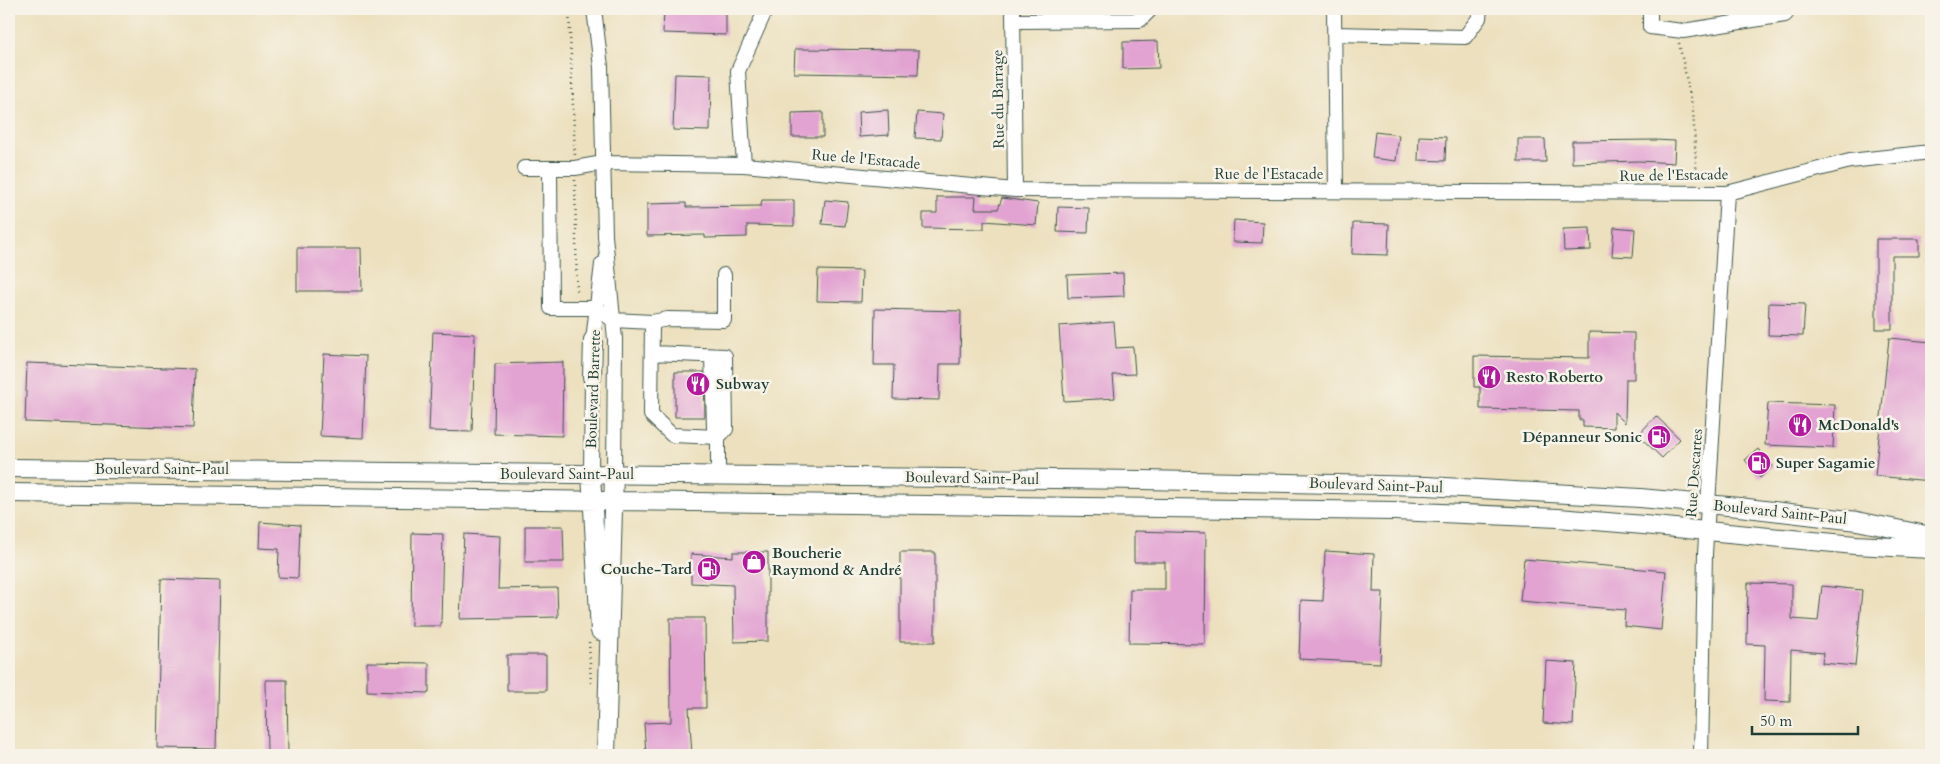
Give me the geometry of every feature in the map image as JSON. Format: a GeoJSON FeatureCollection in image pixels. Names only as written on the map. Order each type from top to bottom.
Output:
{"type":"FeatureCollection","features":[{"type":"Feature","properties":{"kind":"main road","name":"Boulevard Barrette"},"geometry":{"type":"LineString","coordinates":[[592,377],[593,340]]}},
{"type":"Feature","properties":{"kind":"main road","name":"Boulevard Saint-Paul"},"geometry":{"type":"LineString","coordinates":[[9,468],[718,475],[1391,485],[1572,494],[1708,504],[1858,521],[1931,536]]}},
{"type":"Feature","properties":{"kind":"main road","name":"Boulevard Barrette"},"geometry":{"type":"LineString","coordinates":[[592,474],[595,561],[606,721]]}},
{"type":"Feature","properties":{"kind":"main road","name":"Boulevard Barrette"},"geometry":{"type":"LineString","coordinates":[[606,755],[614,474]]}},
{"type":"Feature","properties":{"kind":"main road","name":"Boulevard Saint-Paul"},"geometry":{"type":"LineString","coordinates":[[9,493],[1376,511],[1558,518],[1707,530],[1855,545],[1931,549]]}},
{"type":"Feature","properties":{"kind":"street","name":"Boulevard Barrette"},"geometry":{"type":"LineString","coordinates":[[594,9],[601,67],[605,236],[615,339],[614,474]]}},
{"type":"Feature","properties":{"kind":"street"},"geometry":{"type":"LineString","coordinates":[[744,164],[738,71],[766,9]]}},
{"type":"Feature","properties":{"kind":"street"},"geometry":{"type":"LineString","coordinates":[[1014,15],[1140,20],[1151,9]]}},
{"type":"Feature","properties":{"kind":"street"},"geometry":{"type":"LineString","coordinates":[[1334,9],[1336,190]]}},
{"type":"Feature","properties":{"kind":"street"},"geometry":{"type":"LineString","coordinates":[[1335,34],[1465,37],[1480,18],[1480,9]]}},
{"type":"Feature","properties":{"kind":"street"},"geometry":{"type":"LineString","coordinates":[[1650,9],[1650,26],[1683,31],[1785,15],[1790,9]]}},
{"type":"Feature","properties":{"kind":"street","name":"Rue du Barrage"},"geometry":{"type":"LineString","coordinates":[[1014,15],[1015,190]]}},
{"type":"Feature","properties":{"kind":"street","name":"Rue de l'Estacade"},"geometry":{"type":"LineString","coordinates":[[524,168],[575,168],[603,163],[744,164],[1015,190],[1727,193],[1850,161],[1931,152]]}},
{"type":"Feature","properties":{"kind":"street"},"geometry":{"type":"LineString","coordinates":[[550,168],[552,308],[596,308],[613,320],[652,322],[668,318],[724,320],[724,274]]}},
{"type":"Feature","properties":{"kind":"street","name":"Rue Descartes"},"geometry":{"type":"LineString","coordinates":[[1701,755],[1708,504],[1727,193]]}},
{"type":"Feature","properties":{"kind":"street","name":"Boulevard Barrette"},"geometry":{"type":"LineString","coordinates":[[593,340],[605,236]]}},
{"type":"Feature","properties":{"kind":"street"},"geometry":{"type":"LineString","coordinates":[[652,322],[651,415],[672,435],[718,437]]}},
{"type":"Feature","properties":{"kind":"street"},"geometry":{"type":"LineString","coordinates":[[652,354],[725,356],[726,429],[718,437],[718,475]]}},
{"type":"Feature","properties":{"kind":"street","name":"Boulevard Barrette"},"geometry":{"type":"LineString","coordinates":[[592,377],[592,474]]}},
{"type":"Feature","properties":{"kind":"path"},"geometry":{"type":"LineString","coordinates":[[570,9],[574,156]]}},
{"type":"Feature","properties":{"kind":"path"},"geometry":{"type":"LineString","coordinates":[[1676,30],[1693,110],[1698,192]]}},
{"type":"Feature","properties":{"kind":"path"},"geometry":{"type":"LineString","coordinates":[[575,180],[576,290]]}},
{"type":"Feature","properties":{"kind":"path"},"geometry":{"type":"LineString","coordinates":[[589,653],[590,674]]}},
{"type":"Feature","properties":{"kind":"building"},"geometry":{"type":"Polygon","coordinates":[[[664,9],[726,9],[726,35],[663,33],[664,9]]]}},
{"type":"Feature","properties":{"kind":"building"},"geometry":{"type":"Polygon","coordinates":[[[1158,41],[1159,68],[1123,69],[1123,42],[1158,41]]]}},
{"type":"Feature","properties":{"kind":"building"},"geometry":{"type":"Polygon","coordinates":[[[795,49],[919,50],[918,75],[794,73],[795,49]]]}},
{"type":"Feature","properties":{"kind":"building"},"geometry":{"type":"Polygon","coordinates":[[[675,74],[711,75],[710,131],[673,130],[675,74]]]}},
{"type":"Feature","properties":{"kind":"building"},"geometry":{"type":"Polygon","coordinates":[[[888,110],[889,135],[859,137],[858,112],[888,110]]]}},
{"type":"Feature","properties":{"kind":"building"},"geometry":{"type":"Polygon","coordinates":[[[823,112],[823,137],[792,137],[792,113],[823,112]]]}},
{"type":"Feature","properties":{"kind":"building"},"geometry":{"type":"Polygon","coordinates":[[[917,112],[943,114],[941,139],[915,138],[917,112]]]}},
{"type":"Feature","properties":{"kind":"building"},"geometry":{"type":"Polygon","coordinates":[[[1375,132],[1399,135],[1396,161],[1372,158],[1375,132]]]}},
{"type":"Feature","properties":{"kind":"building"},"geometry":{"type":"Polygon","coordinates":[[[1419,136],[1446,137],[1445,161],[1418,160],[1419,136]]]}},
{"type":"Feature","properties":{"kind":"building"},"geometry":{"type":"Polygon","coordinates":[[[1518,139],[1545,139],[1546,162],[1518,162],[1518,139]]]}},
{"type":"Feature","properties":{"kind":"building"},"geometry":{"type":"Polygon","coordinates":[[[1572,141],[1675,141],[1674,163],[1639,161],[1572,163],[1572,141]]]}},
{"type":"Feature","properties":{"kind":"building"},"geometry":{"type":"Polygon","coordinates":[[[937,197],[976,197],[975,209],[998,209],[1002,198],[1038,203],[1036,225],[984,221],[984,229],[923,228],[923,213],[937,213],[937,197]]]}},
{"type":"Feature","properties":{"kind":"building"},"geometry":{"type":"Polygon","coordinates":[[[762,200],[794,200],[794,226],[747,225],[747,237],[705,238],[705,235],[647,236],[647,204],[686,203],[686,207],[761,206],[762,200]]]}},
{"type":"Feature","properties":{"kind":"building"},"geometry":{"type":"Polygon","coordinates":[[[825,200],[848,202],[845,226],[822,224],[825,200]]]}},
{"type":"Feature","properties":{"kind":"building"},"geometry":{"type":"Polygon","coordinates":[[[1058,207],[1089,208],[1088,233],[1057,232],[1058,207]]]}},
{"type":"Feature","properties":{"kind":"building"},"geometry":{"type":"Polygon","coordinates":[[[1234,220],[1263,222],[1262,243],[1233,242],[1234,220]]]}},
{"type":"Feature","properties":{"kind":"building"},"geometry":{"type":"Polygon","coordinates":[[[1353,223],[1389,224],[1388,255],[1352,254],[1353,223]]]}},
{"type":"Feature","properties":{"kind":"building"},"geometry":{"type":"Polygon","coordinates":[[[1614,227],[1635,229],[1633,257],[1612,256],[1614,227]]]}},
{"type":"Feature","properties":{"kind":"building"},"geometry":{"type":"Polygon","coordinates":[[[1590,228],[1591,250],[1564,251],[1563,229],[1590,228]]]}},
{"type":"Feature","properties":{"kind":"building"},"geometry":{"type":"Polygon","coordinates":[[[1876,239],[1919,239],[1919,256],[1892,256],[1892,329],[1876,329],[1876,239]]]}},
{"type":"Feature","properties":{"kind":"building"},"geometry":{"type":"Polygon","coordinates":[[[297,248],[361,248],[362,291],[297,291],[297,248]]]}},
{"type":"Feature","properties":{"kind":"building"},"geometry":{"type":"Polygon","coordinates":[[[818,270],[862,271],[861,302],[817,301],[818,270]]]}},
{"type":"Feature","properties":{"kind":"building"},"geometry":{"type":"Polygon","coordinates":[[[1123,273],[1124,296],[1068,298],[1067,275],[1123,273]]]}},
{"type":"Feature","properties":{"kind":"building"},"geometry":{"type":"Polygon","coordinates":[[[1769,303],[1805,304],[1803,336],[1768,335],[1769,303]]]}},
{"type":"Feature","properties":{"kind":"building"},"geometry":{"type":"Polygon","coordinates":[[[875,309],[961,311],[960,364],[940,364],[939,400],[893,399],[894,365],[874,365],[875,309]]]}},
{"type":"Feature","properties":{"kind":"building"},"geometry":{"type":"Polygon","coordinates":[[[1114,322],[1116,348],[1133,347],[1135,374],[1113,375],[1115,398],[1064,401],[1059,326],[1114,322]]]}},
{"type":"Feature","properties":{"kind":"building"},"geometry":{"type":"Polygon","coordinates":[[[433,332],[475,334],[472,432],[429,431],[433,332]]]}},
{"type":"Feature","properties":{"kind":"building"},"geometry":{"type":"Polygon","coordinates":[[[1589,332],[1634,333],[1634,379],[1626,379],[1625,423],[1614,412],[1614,428],[1583,427],[1583,420],[1579,420],[1579,411],[1480,409],[1480,387],[1474,387],[1474,356],[1589,358],[1589,332]]]}},
{"type":"Feature","properties":{"kind":"building"},"geometry":{"type":"Polygon","coordinates":[[[1889,338],[1931,342],[1931,481],[1875,476],[1889,338]]]}},
{"type":"Feature","properties":{"kind":"building"},"geometry":{"type":"Polygon","coordinates":[[[324,354],[366,356],[363,438],[320,436],[324,354]]]}},
{"type":"Feature","properties":{"kind":"building"},"geometry":{"type":"Polygon","coordinates":[[[563,362],[562,436],[494,434],[495,364],[563,362]]]}},
{"type":"Feature","properties":{"kind":"building"},"geometry":{"type":"Polygon","coordinates":[[[27,363],[195,369],[193,428],[25,422],[27,363]]]}},
{"type":"Feature","properties":{"kind":"building"},"geometry":{"type":"Polygon","coordinates":[[[675,372],[704,372],[705,417],[675,417],[675,372]]]}},
{"type":"Feature","properties":{"kind":"building","name":"McDonald's"},"geometry":{"type":"Polygon","coordinates":[[[1768,403],[1835,405],[1833,448],[1765,445],[1768,403]]]}},
{"type":"Feature","properties":{"kind":"building","name":"Dépanneur Sonic"},"geometry":{"type":"Polygon","coordinates":[[[1656,416],[1680,439],[1662,458],[1638,435],[1656,416]]]}},
{"type":"Feature","properties":{"kind":"building","name":"Super Sagamie"},"geometry":{"type":"Polygon","coordinates":[[[1758,449],[1773,466],[1760,478],[1745,460],[1758,449]]]}},
{"type":"Feature","properties":{"kind":"building"},"geometry":{"type":"Polygon","coordinates":[[[260,522],[300,525],[298,578],[278,577],[279,549],[259,548],[260,522]]]}},
{"type":"Feature","properties":{"kind":"building"},"geometry":{"type":"Polygon","coordinates":[[[525,526],[563,526],[564,562],[525,562],[525,526]]]}},
{"type":"Feature","properties":{"kind":"building"},"geometry":{"type":"Polygon","coordinates":[[[1134,531],[1206,533],[1205,644],[1129,643],[1130,589],[1165,589],[1165,562],[1134,562],[1134,531]]]}},
{"type":"Feature","properties":{"kind":"building"},"geometry":{"type":"Polygon","coordinates":[[[412,533],[443,534],[441,626],[411,626],[412,533]]]}},
{"type":"Feature","properties":{"kind":"building"},"geometry":{"type":"Polygon","coordinates":[[[464,534],[500,536],[498,589],[557,588],[558,617],[460,619],[464,534]]]}},
{"type":"Feature","properties":{"kind":"building"},"geometry":{"type":"Polygon","coordinates":[[[1325,551],[1374,554],[1373,592],[1383,592],[1380,663],[1299,659],[1301,600],[1323,601],[1325,551]]]}},
{"type":"Feature","properties":{"kind":"building"},"geometry":{"type":"Polygon","coordinates":[[[733,552],[768,552],[768,641],[734,642],[733,585],[691,583],[691,554],[733,557],[733,552]]]}},
{"type":"Feature","properties":{"kind":"building"},"geometry":{"type":"Polygon","coordinates":[[[900,552],[935,552],[935,642],[900,642],[900,552]]]}},
{"type":"Feature","properties":{"kind":"building"},"geometry":{"type":"Polygon","coordinates":[[[1524,559],[1666,571],[1661,630],[1624,626],[1625,610],[1520,601],[1524,559]]]}},
{"type":"Feature","properties":{"kind":"building"},"geometry":{"type":"Polygon","coordinates":[[[161,579],[220,581],[216,749],[157,748],[161,579]]]}},
{"type":"Feature","properties":{"kind":"building"},"geometry":{"type":"Polygon","coordinates":[[[1748,583],[1792,584],[1792,619],[1818,621],[1822,586],[1862,590],[1855,666],[1822,663],[1823,653],[1791,650],[1790,702],[1764,701],[1765,645],[1747,644],[1748,583]]]}},
{"type":"Feature","properties":{"kind":"building"},"geometry":{"type":"Polygon","coordinates":[[[670,618],[705,618],[706,708],[689,708],[692,755],[646,755],[644,723],[671,722],[670,618]]]}},
{"type":"Feature","properties":{"kind":"building"},"geometry":{"type":"Polygon","coordinates":[[[507,655],[546,655],[546,691],[507,691],[507,655]]]}},
{"type":"Feature","properties":{"kind":"building"},"geometry":{"type":"Polygon","coordinates":[[[1546,661],[1576,663],[1573,725],[1543,723],[1546,661]]]}},
{"type":"Feature","properties":{"kind":"building"},"geometry":{"type":"Polygon","coordinates":[[[367,662],[429,663],[429,693],[367,691],[367,662]]]}},
{"type":"Feature","properties":{"kind":"building"},"geometry":{"type":"Polygon","coordinates":[[[266,680],[287,680],[288,755],[267,755],[266,680]]]}},
{"type":"Feature","properties":{"kind":"place","name":"Resto Roberto"},"geometry":{"type":"Point","coordinates":[1489,377]}},
{"type":"Feature","properties":{"kind":"place","name":"Subway"},"geometry":{"type":"Point","coordinates":[698,384]}},
{"type":"Feature","properties":{"kind":"place","name":"McDonald's"},"geometry":{"type":"Point","coordinates":[1800,425]}},
{"type":"Feature","properties":{"kind":"place","name":"Dépanneur Sonic"},"geometry":{"type":"Point","coordinates":[1659,437]}},
{"type":"Feature","properties":{"kind":"place","name":"Super Sagamie"},"geometry":{"type":"Point","coordinates":[1759,463]}},
{"type":"Feature","properties":{"kind":"place","name":"Boucherie Raymond & André"},"geometry":{"type":"Point","coordinates":[754,562]}},
{"type":"Feature","properties":{"kind":"place","name":"Couche-Tard"},"geometry":{"type":"Point","coordinates":[709,569]}}]}
